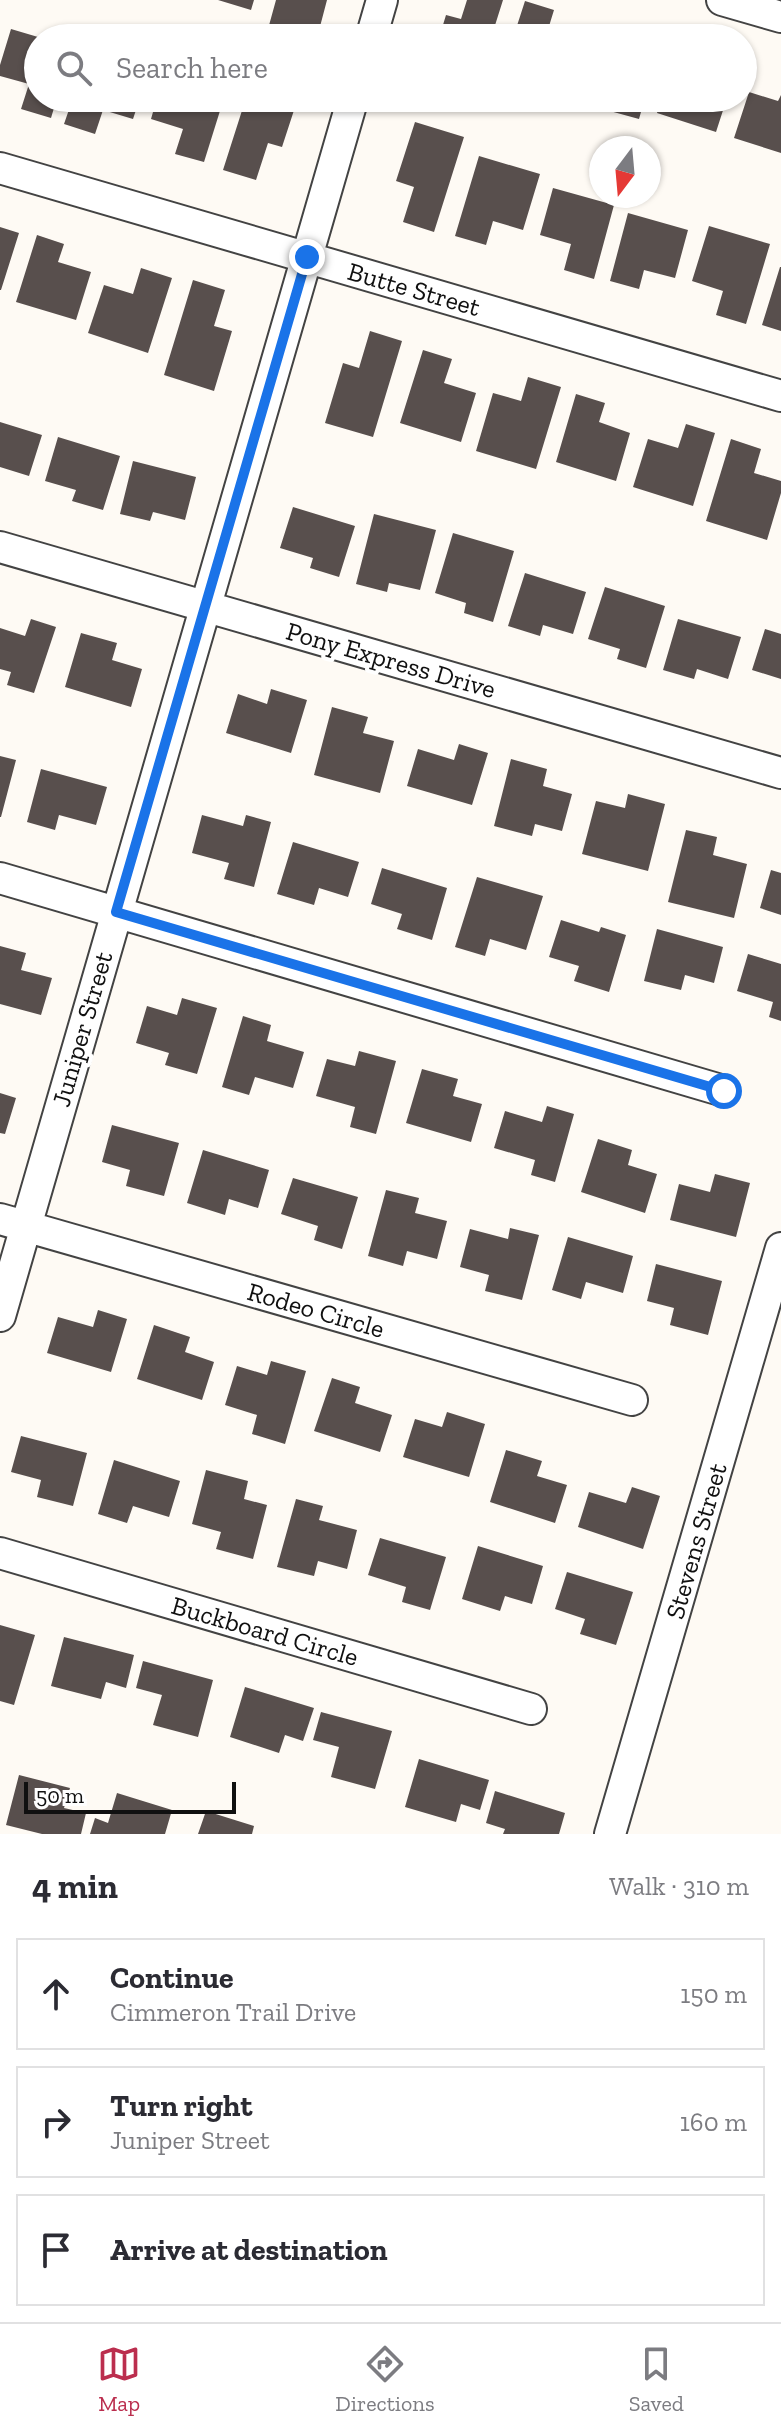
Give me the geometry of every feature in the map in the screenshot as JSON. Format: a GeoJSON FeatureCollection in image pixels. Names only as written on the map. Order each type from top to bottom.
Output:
{"type":"FeatureCollection","features":[{"type":"Feature","properties":{"kind":"street"},"geometry":{"type":"LineString","coordinates":[[375,24],[382,0]]}},
{"type":"Feature","properties":{"kind":"street"},"geometry":{"type":"LineString","coordinates":[[722,0],[781,17]]}},
{"type":"Feature","properties":{"kind":"street","name":"Juniper Street"},"geometry":{"type":"LineString","coordinates":[[0,1316],[13,1223],[116,912],[349,112]]}},
{"type":"Feature","properties":{"kind":"street","name":"Butte Street"},"geometry":{"type":"LineString","coordinates":[[0,168],[781,396]]}},
{"type":"Feature","properties":{"kind":"street","name":"Pony Express Drive"},"geometry":{"type":"LineString","coordinates":[[0,547],[781,773]]}},
{"type":"Feature","properties":{"kind":"street"},"geometry":{"type":"LineString","coordinates":[[0,878],[724,1091]]}},
{"type":"Feature","properties":{"kind":"street","name":"Rodeo Circle"},"geometry":{"type":"LineString","coordinates":[[13,1223],[632,1400]]}},
{"type":"Feature","properties":{"kind":"street","name":"Stevens Street"},"geometry":{"type":"LineString","coordinates":[[610,1834],[781,1248]]}},
{"type":"Feature","properties":{"kind":"street","name":"Buckboard Circle"},"geometry":{"type":"LineString","coordinates":[[0,1553],[531,1709]]}},
{"type":"Feature","properties":{"kind":"building"},"geometry":{"type":"Polygon","coordinates":[[[218,0],[254,0],[251,10],[218,0]]]}},
{"type":"Feature","properties":{"kind":"building"},"geometry":{"type":"Polygon","coordinates":[[[276,0],[327,0],[321,24],[269,24],[276,0]]]}},
{"type":"Feature","properties":{"kind":"building"},"geometry":{"type":"Polygon","coordinates":[[[467,0],[503,0],[495,24],[443,24],[446,15],[461,19],[467,0]]]}},
{"type":"Feature","properties":{"kind":"building"},"geometry":{"type":"Polygon","coordinates":[[[525,1],[554,10],[550,24],[518,24],[525,1]]]}},
{"type":"Feature","properties":{"kind":"building"},"geometry":{"type":"Polygon","coordinates":[[[11,29],[24,33],[24,83],[0,76],[0,65],[11,29]]]}},
{"type":"Feature","properties":{"kind":"building"},"geometry":{"type":"Polygon","coordinates":[[[757,94],[778,101],[781,95],[781,153],[734,138],[742,112],[757,112],[757,94]]]}},
{"type":"Feature","properties":{"kind":"building"},"geometry":{"type":"Polygon","coordinates":[[[31,112],[53,112],[51,118],[31,112]]]}},
{"type":"Feature","properties":{"kind":"building"},"geometry":{"type":"Polygon","coordinates":[[[68,112],[102,112],[95,134],[64,124],[68,112]]]}},
{"type":"Feature","properties":{"kind":"building"},"geometry":{"type":"Polygon","coordinates":[[[110,112],[135,112],[133,119],[110,112]]]}},
{"type":"Feature","properties":{"kind":"building"},"geometry":{"type":"Polygon","coordinates":[[[153,112],[220,112],[204,162],[175,154],[183,129],[151,119],[153,112]]]}},
{"type":"Feature","properties":{"kind":"building"},"geometry":{"type":"Polygon","coordinates":[[[242,112],[293,112],[282,147],[268,143],[256,180],[223,170],[242,112]]]}},
{"type":"Feature","properties":{"kind":"building"},"geometry":{"type":"Polygon","coordinates":[[[613,112],[641,112],[639,119],[613,112]]]}},
{"type":"Feature","properties":{"kind":"building"},"geometry":{"type":"Polygon","coordinates":[[[657,112],[722,112],[716,132],[657,112]]]}},
{"type":"Feature","properties":{"kind":"building"},"geometry":{"type":"Polygon","coordinates":[[[415,122],[464,137],[434,232],[403,222],[414,187],[396,181],[415,122]]]}},
{"type":"Feature","properties":{"kind":"building"},"geometry":{"type":"Polygon","coordinates":[[[479,156],[540,174],[523,230],[493,221],[486,245],[455,236],[479,156]]]}},
{"type":"Feature","properties":{"kind":"building"},"geometry":{"type":"Polygon","coordinates":[[[553,188],[589,198],[589,208],[613,208],[594,279],[564,270],[571,244],[540,235],[553,188]]]}},
{"type":"Feature","properties":{"kind":"building"},"geometry":{"type":"Polygon","coordinates":[[[628,213],[688,230],[675,278],[644,270],[639,289],[610,281],[628,213]]]}},
{"type":"Feature","properties":{"kind":"building"},"geometry":{"type":"Polygon","coordinates":[[[709,226],[770,244],[746,324],[716,315],[723,291],[692,281],[709,226]]]}},
{"type":"Feature","properties":{"kind":"building"},"geometry":{"type":"Polygon","coordinates":[[[0,227],[19,233],[1,290],[0,290],[0,227]]]}},
{"type":"Feature","properties":{"kind":"building"},"geometry":{"type":"Polygon","coordinates":[[[37,235],[64,244],[58,262],[91,272],[76,320],[16,302],[37,235]]]}},
{"type":"Feature","properties":{"kind":"building"},"geometry":{"type":"Polygon","coordinates":[[[781,267],[781,331],[762,325],[781,267]]]}},
{"type":"Feature","properties":{"kind":"building"},"geometry":{"type":"Polygon","coordinates":[[[141,268],[172,278],[148,353],[88,333],[104,285],[133,294],[141,268]]]}},
{"type":"Feature","properties":{"kind":"building"},"geometry":{"type":"Polygon","coordinates":[[[193,280],[225,290],[214,326],[232,331],[214,391],[164,375],[193,280]]]}},
{"type":"Feature","properties":{"kind":"building"},"geometry":{"type":"Polygon","coordinates":[[[370,331],[402,341],[373,437],[325,423],[343,363],[359,368],[370,331]]]}},
{"type":"Feature","properties":{"kind":"building"},"geometry":{"type":"Polygon","coordinates":[[[423,350],[452,359],[444,383],[476,393],[461,442],[400,423],[423,350]]]}},
{"type":"Feature","properties":{"kind":"building"},"geometry":{"type":"Polygon","coordinates":[[[528,377],[561,387],[536,469],[476,451],[493,393],[521,401],[528,377]]]}},
{"type":"Feature","properties":{"kind":"building"},"geometry":{"type":"Polygon","coordinates":[[[576,394],[605,403],[599,422],[630,433],[616,481],[556,462],[576,394]]]}},
{"type":"Feature","properties":{"kind":"building"},"geometry":{"type":"Polygon","coordinates":[[[0,422],[42,435],[29,476],[0,467],[0,422]]]}},
{"type":"Feature","properties":{"kind":"building"},"geometry":{"type":"Polygon","coordinates":[[[686,424],[715,433],[693,506],[633,487],[648,439],[678,448],[686,424]]]}},
{"type":"Feature","properties":{"kind":"building"},"geometry":{"type":"Polygon","coordinates":[[[58,437],[120,456],[103,510],[72,501],[76,490],[45,481],[58,437]]]}},
{"type":"Feature","properties":{"kind":"building"},"geometry":{"type":"Polygon","coordinates":[[[731,439],[761,449],[754,473],[781,481],[781,493],[767,540],[706,521],[731,439]]]}},
{"type":"Feature","properties":{"kind":"building"},"geometry":{"type":"Polygon","coordinates":[[[133,461],[196,477],[185,520],[153,512],[150,521],[120,514],[133,461]]]}},
{"type":"Feature","properties":{"kind":"building"},"geometry":{"type":"Polygon","coordinates":[[[293,507],[355,526],[339,577],[310,568],[313,558],[280,548],[293,507]]]}},
{"type":"Feature","properties":{"kind":"building"},"geometry":{"type":"Polygon","coordinates":[[[374,514],[436,530],[420,590],[389,583],[387,592],[356,584],[374,514]]]}},
{"type":"Feature","properties":{"kind":"building"},"geometry":{"type":"Polygon","coordinates":[[[453,533],[514,551],[493,622],[464,613],[466,603],[435,593],[453,533]]]}},
{"type":"Feature","properties":{"kind":"building"},"geometry":{"type":"Polygon","coordinates":[[[525,573],[586,592],[573,634],[543,625],[540,636],[508,626],[525,573]]]}},
{"type":"Feature","properties":{"kind":"building"},"geometry":{"type":"Polygon","coordinates":[[[605,587],[665,606],[646,668],[617,659],[620,649],[588,639],[605,587]]]}},
{"type":"Feature","properties":{"kind":"building"},"geometry":{"type":"Polygon","coordinates":[[[31,619],[56,627],[34,693],[7,685],[11,672],[0,669],[0,628],[25,636],[31,619]]]}},
{"type":"Feature","properties":{"kind":"building"},"geometry":{"type":"Polygon","coordinates":[[[678,619],[741,637],[728,679],[697,669],[694,679],[663,670],[678,619]]]}},
{"type":"Feature","properties":{"kind":"building"},"geometry":{"type":"Polygon","coordinates":[[[765,629],[781,634],[781,679],[752,670],[765,629]]]}},
{"type":"Feature","properties":{"kind":"building"},"geometry":{"type":"Polygon","coordinates":[[[81,633],[117,643],[112,660],[142,669],[131,707],[65,687],[81,633]]]}},
{"type":"Feature","properties":{"kind":"building"},"geometry":{"type":"Polygon","coordinates":[[[271,689],[307,700],[291,753],[226,733],[238,694],[267,704],[271,689]]]}},
{"type":"Feature","properties":{"kind":"building"},"geometry":{"type":"Polygon","coordinates":[[[332,707],[368,717],[363,733],[394,741],[380,793],[314,775],[332,707]]]}},
{"type":"Feature","properties":{"kind":"building"},"geometry":{"type":"Polygon","coordinates":[[[459,744],[488,753],[472,805],[407,786],[418,749],[454,760],[459,744]]]}},
{"type":"Feature","properties":{"kind":"building"},"geometry":{"type":"Polygon","coordinates":[[[0,756],[16,760],[1,817],[0,817],[0,756]]]}},
{"type":"Feature","properties":{"kind":"building"},"geometry":{"type":"Polygon","coordinates":[[[511,759],[547,769],[543,786],[572,794],[562,831],[535,824],[532,836],[494,826],[511,759]]]}},
{"type":"Feature","properties":{"kind":"building"},"geometry":{"type":"Polygon","coordinates":[[[41,769],[107,787],[96,825],[59,815],[55,830],[27,822],[41,769]]]}},
{"type":"Feature","properties":{"kind":"building"},"geometry":{"type":"Polygon","coordinates":[[[628,794],[665,804],[648,871],[582,854],[596,801],[625,808],[628,794]]]}},
{"type":"Feature","properties":{"kind":"building"},"geometry":{"type":"Polygon","coordinates":[[[202,815],[243,826],[246,815],[271,822],[254,887],[224,879],[229,863],[192,853],[202,815]]]}},
{"type":"Feature","properties":{"kind":"building"},"geometry":{"type":"Polygon","coordinates":[[[686,830],[717,837],[713,855],[747,864],[734,918],[668,902],[686,830]]]}},
{"type":"Feature","properties":{"kind":"building"},"geometry":{"type":"Polygon","coordinates":[[[293,842],[359,862],[348,897],[319,888],[314,905],[277,894],[293,842]]]}},
{"type":"Feature","properties":{"kind":"building"},"geometry":{"type":"Polygon","coordinates":[[[382,868],[447,888],[432,940],[397,929],[402,914],[371,904],[382,868]]]}},
{"type":"Feature","properties":{"kind":"building"},"geometry":{"type":"Polygon","coordinates":[[[771,870],[781,873],[781,915],[760,908],[771,870]]]}},
{"type":"Feature","properties":{"kind":"building"},"geometry":{"type":"Polygon","coordinates":[[[477,877],[543,896],[526,950],[490,939],[485,956],[455,947],[477,877]]]}},
{"type":"Feature","properties":{"kind":"building"},"geometry":{"type":"Polygon","coordinates":[[[561,920],[599,932],[601,927],[626,935],[609,992],[574,981],[579,966],[549,957],[561,920]]]}},
{"type":"Feature","properties":{"kind":"building"},"geometry":{"type":"Polygon","coordinates":[[[657,929],[723,947],[714,983],[685,975],[681,990],[644,981],[657,929]]]}},
{"type":"Feature","properties":{"kind":"building"},"geometry":{"type":"Polygon","coordinates":[[[0,946],[26,953],[21,970],[52,978],[41,1015],[0,1004],[0,946]]]}},
{"type":"Feature","properties":{"kind":"building"},"geometry":{"type":"Polygon","coordinates":[[[748,954],[781,964],[781,1021],[769,1017],[773,1002],[737,991],[748,954]]]}},
{"type":"Feature","properties":{"kind":"building"},"geometry":{"type":"Polygon","coordinates":[[[182,998],[217,1008],[197,1074],[165,1065],[169,1053],[136,1043],[147,1006],[177,1015],[182,998]]]}},
{"type":"Feature","properties":{"kind":"building"},"geometry":{"type":"Polygon","coordinates":[[[243,1016],[271,1025],[267,1041],[304,1052],[293,1088],[255,1077],[249,1095],[222,1087],[243,1016]]]}},
{"type":"Feature","properties":{"kind":"building"},"geometry":{"type":"Polygon","coordinates":[[[359,1051],[396,1061],[376,1134],[350,1127],[355,1107],[316,1096],[327,1059],[355,1066],[359,1051]]]}},
{"type":"Feature","properties":{"kind":"building"},"geometry":{"type":"Polygon","coordinates":[[[422,1069],[458,1079],[453,1096],[482,1104],[471,1142],[406,1123],[422,1069]]]}},
{"type":"Feature","properties":{"kind":"building"},"geometry":{"type":"Polygon","coordinates":[[[0,1093],[16,1098],[5,1134],[0,1133],[0,1093]]]}},
{"type":"Feature","properties":{"kind":"building"},"geometry":{"type":"Polygon","coordinates":[[[547,1106],[574,1114],[555,1182],[531,1175],[535,1160],[494,1148],[505,1111],[542,1122],[547,1106]]]}},
{"type":"Feature","properties":{"kind":"building"},"geometry":{"type":"Polygon","coordinates":[[[112,1125],[179,1143],[164,1196],[126,1186],[130,1170],[102,1162],[112,1125]]]}},
{"type":"Feature","properties":{"kind":"building"},"geometry":{"type":"Polygon","coordinates":[[[598,1139],[632,1150],[628,1165],[657,1174],[645,1213],[581,1192],[598,1139]]]}},
{"type":"Feature","properties":{"kind":"building"},"geometry":{"type":"Polygon","coordinates":[[[203,1150],[269,1170],[258,1208],[229,1199],[225,1215],[187,1203],[203,1150]]]}},
{"type":"Feature","properties":{"kind":"building"},"geometry":{"type":"Polygon","coordinates":[[[715,1174],[750,1183],[736,1237],[670,1220],[679,1184],[710,1192],[715,1174]]]}},
{"type":"Feature","properties":{"kind":"building"},"geometry":{"type":"Polygon","coordinates":[[[293,1178],[358,1197],[342,1249],[314,1240],[318,1226],[281,1214],[293,1178]]]}},
{"type":"Feature","properties":{"kind":"building"},"geometry":{"type":"Polygon","coordinates":[[[386,1190],[419,1198],[415,1213],[447,1221],[437,1259],[407,1251],[403,1266],[368,1256],[386,1190]]]}},
{"type":"Feature","properties":{"kind":"building"},"geometry":{"type":"Polygon","coordinates":[[[510,1228],[539,1235],[522,1300],[485,1291],[489,1275],[460,1267],[470,1229],[508,1239],[510,1228]]]}},
{"type":"Feature","properties":{"kind":"building"},"geometry":{"type":"Polygon","coordinates":[[[568,1237],[633,1256],[623,1293],[586,1282],[581,1299],[552,1290],[568,1237]]]}},
{"type":"Feature","properties":{"kind":"building"},"geometry":{"type":"Polygon","coordinates":[[[656,1264],[722,1281],[708,1335],[670,1325],[674,1308],[647,1301],[656,1264]]]}},
{"type":"Feature","properties":{"kind":"building"},"geometry":{"type":"Polygon","coordinates":[[[98,1310],[127,1319],[111,1372],[47,1353],[58,1317],[93,1327],[98,1310]]]}},
{"type":"Feature","properties":{"kind":"building"},"geometry":{"type":"Polygon","coordinates":[[[154,1325],[190,1337],[185,1352],[214,1362],[202,1400],[137,1379],[154,1325]]]}},
{"type":"Feature","properties":{"kind":"building"},"geometry":{"type":"Polygon","coordinates":[[[271,1361],[306,1371],[285,1444],[252,1434],[257,1415],[225,1405],[237,1366],[267,1375],[271,1361]]]}},
{"type":"Feature","properties":{"kind":"building"},"geometry":{"type":"Polygon","coordinates":[[[332,1378],[360,1387],[355,1403],[392,1415],[380,1452],[314,1431],[332,1378]]]}},
{"type":"Feature","properties":{"kind":"building"},"geometry":{"type":"Polygon","coordinates":[[[447,1412],[485,1424],[469,1477],[403,1457],[415,1419],[442,1427],[447,1412]]]}},
{"type":"Feature","properties":{"kind":"building"},"geometry":{"type":"Polygon","coordinates":[[[21,1436],[87,1453],[73,1506],[37,1497],[41,1480],[11,1472],[21,1436]]]}},
{"type":"Feature","properties":{"kind":"building"},"geometry":{"type":"Polygon","coordinates":[[[506,1450],[542,1461],[537,1476],[567,1485],[555,1523],[490,1502],[506,1450]]]}},
{"type":"Feature","properties":{"kind":"building"},"geometry":{"type":"Polygon","coordinates":[[[114,1460],[180,1481],[169,1517],[133,1506],[127,1523],[98,1514],[114,1460]]]}},
{"type":"Feature","properties":{"kind":"building"},"geometry":{"type":"Polygon","coordinates":[[[206,1470],[248,1481],[244,1499],[267,1505],[253,1559],[216,1549],[221,1532],[192,1524],[206,1470]]]}},
{"type":"Feature","properties":{"kind":"building"},"geometry":{"type":"Polygon","coordinates":[[[632,1487],[660,1496],[643,1549],[578,1527],[589,1492],[626,1503],[632,1487]]]}},
{"type":"Feature","properties":{"kind":"building"},"geometry":{"type":"Polygon","coordinates":[[[296,1499],[323,1506],[319,1520],[357,1530],[347,1569],[318,1561],[314,1576],[277,1567],[296,1499]]]}},
{"type":"Feature","properties":{"kind":"building"},"geometry":{"type":"Polygon","coordinates":[[[380,1538],[446,1557],[430,1610],[402,1602],[406,1587],[368,1575],[380,1538]]]}},
{"type":"Feature","properties":{"kind":"building"},"geometry":{"type":"Polygon","coordinates":[[[478,1546],[543,1566],[532,1604],[505,1596],[500,1611],[462,1599],[478,1546]]]}},
{"type":"Feature","properties":{"kind":"building"},"geometry":{"type":"Polygon","coordinates":[[[567,1572],[633,1592],[616,1645],[580,1634],[585,1619],[555,1609],[567,1572]]]}},
{"type":"Feature","properties":{"kind":"building"},"geometry":{"type":"Polygon","coordinates":[[[0,1625],[35,1635],[14,1705],[0,1701],[0,1625]]]}},
{"type":"Feature","properties":{"kind":"building"},"geometry":{"type":"Polygon","coordinates":[[[64,1637],[134,1655],[126,1688],[106,1682],[101,1699],[51,1686],[64,1637]]]}},
{"type":"Feature","properties":{"kind":"building"},"geometry":{"type":"Polygon","coordinates":[[[143,1661],[213,1680],[198,1737],[153,1725],[162,1695],[136,1688],[143,1661]]]}},
{"type":"Feature","properties":{"kind":"building"},"geometry":{"type":"Polygon","coordinates":[[[245,1687],[314,1708],[303,1741],[285,1735],[279,1753],[230,1737],[245,1687]]]}},
{"type":"Feature","properties":{"kind":"building"},"geometry":{"type":"Polygon","coordinates":[[[321,1712],[392,1731],[375,1789],[331,1777],[339,1747],[313,1740],[321,1712]]]}},
{"type":"Feature","properties":{"kind":"building"},"geometry":{"type":"Polygon","coordinates":[[[419,1759],[489,1780],[480,1810],[461,1804],[456,1822],[405,1807],[419,1759]]]}},
{"type":"Feature","properties":{"kind":"building"},"geometry":{"type":"Polygon","coordinates":[[[19,1775],[70,1788],[64,1808],[86,1813],[81,1834],[42,1834],[6,1825],[19,1775]]]}},
{"type":"Feature","properties":{"kind":"building"},"geometry":{"type":"Polygon","coordinates":[[[495,1791],[565,1813],[559,1834],[503,1834],[505,1829],[486,1823],[495,1791]]]}},
{"type":"Feature","properties":{"kind":"building"},"geometry":{"type":"Polygon","coordinates":[[[117,1793],[172,1810],[165,1834],[90,1834],[95,1818],[108,1823],[117,1793]]]}},
{"type":"Feature","properties":{"kind":"building"},"geometry":{"type":"Polygon","coordinates":[[[206,1811],[254,1826],[252,1834],[198,1834],[206,1811]]]}},
{"type":"Feature","properties":{"kind":"route"},"geometry":{"type":"LineString","coordinates":[[307,257],[116,912],[724,1091]]}}]}
